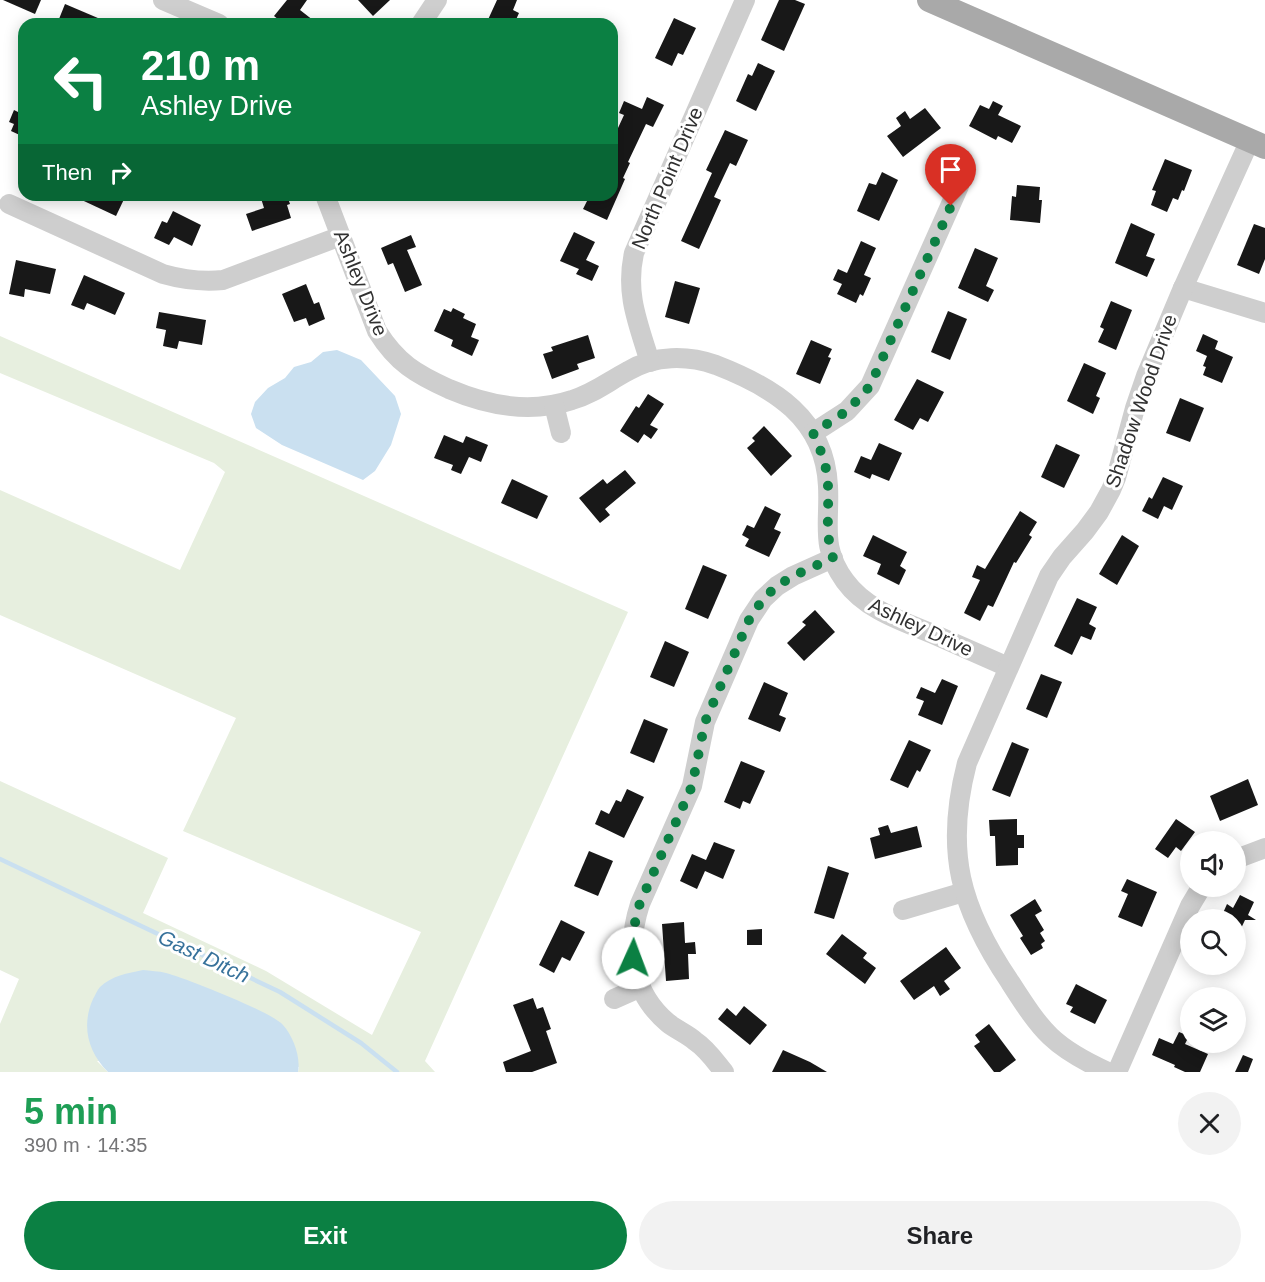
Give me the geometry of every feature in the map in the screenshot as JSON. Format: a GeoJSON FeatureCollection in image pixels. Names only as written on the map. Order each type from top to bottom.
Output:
{"type":"FeatureCollection","features":[{"type":"Feature","properties":{"kind":"main road"},"geometry":{"type":"LineString","coordinates":[[929,0],[961,7],[1258,143]]}},
{"type":"Feature","properties":{"kind":"street"},"geometry":{"type":"LineString","coordinates":[[163,0],[205,18]]}},
{"type":"Feature","properties":{"kind":"street"},"geometry":{"type":"LineString","coordinates":[[425,18],[437,0]]}},
{"type":"Feature","properties":{"kind":"street","name":"North Point Drive"},"geometry":{"type":"LineString","coordinates":[[650,362],[631,296],[630,273],[634,253],[745,0]]}},
{"type":"Feature","properties":{"kind":"street","name":"Shadow Wood Drive"},"geometry":{"type":"LineString","coordinates":[[1108,1072],[1070,1053],[1049,1037],[1036,1021],[980,934],[964,892],[956,843],[960,789],[967,763],[1049,576],[1100,512],[1111,490],[1146,376],[1183,288],[1258,143]]}},
{"type":"Feature","properties":{"kind":"street"},"geometry":{"type":"LineString","coordinates":[[813,433],[847,411],[870,386],[959,186]]}},
{"type":"Feature","properties":{"kind":"street","name":"Ashley Drive"},"geometry":{"type":"LineString","coordinates":[[328,201],[377,331],[387,346],[414,372],[468,397],[490,404],[513,407],[554,405],[595,391],[628,370],[650,362],[681,358],[700,360],[717,366],[770,390],[800,415],[813,433],[820,449],[826,468],[828,487],[826,528],[833,558],[846,582],[858,596],[888,615],[1008,667]]}},
{"type":"Feature","properties":{"kind":"street"},"geometry":{"type":"LineString","coordinates":[[9,204],[163,274],[185,280],[206,282],[223,280],[341,236]]}},
{"type":"Feature","properties":{"kind":"street"},"geometry":{"type":"LineString","coordinates":[[1183,288],[1265,313]]}},
{"type":"Feature","properties":{"kind":"street"},"geometry":{"type":"LineString","coordinates":[[554,405],[561,433]]}},
{"type":"Feature","properties":{"kind":"street"},"geometry":{"type":"LineString","coordinates":[[724,1072],[708,1052],[660,1015],[641,987],[633,958],[632,939],[635,921],[640,903],[692,786],[710,707],[749,620],[763,599],[777,586],[833,558]]}},
{"type":"Feature","properties":{"kind":"street"},"geometry":{"type":"LineString","coordinates":[[1246,855],[1265,848]]}},
{"type":"Feature","properties":{"kind":"street"},"geometry":{"type":"LineString","coordinates":[[903,910],[964,892]]}},
{"type":"Feature","properties":{"kind":"street"},"geometry":{"type":"LineString","coordinates":[[1117,1072],[1195,897]]}},
{"type":"Feature","properties":{"kind":"street"},"geometry":{"type":"LineString","coordinates":[[614,999],[641,987]]}},
{"type":"Feature","properties":{"kind":"green space"},"geometry":{"type":"Polygon","coordinates":[[[0,336],[628,612],[425,1061],[435,1072],[298,1072],[299,1067],[97,1061],[108,1072],[0,1072],[0,1024],[19,979],[0,970],[0,781],[168,858],[143,913],[266,971],[372,1035],[421,932],[183,831],[236,718],[0,615],[0,490],[180,570],[225,472],[214,463],[0,373],[0,336]]]}},
{"type":"Feature","properties":{"kind":"water"},"geometry":{"type":"Polygon","coordinates":[[[337,350],[361,360],[395,396],[401,414],[391,445],[375,471],[363,480],[282,445],[256,428],[251,414],[255,402],[268,388],[285,378],[294,367],[311,362],[323,352],[337,350]]]}},
{"type":"Feature","properties":{"kind":"water"},"geometry":{"type":"Polygon","coordinates":[[[143,970],[163,972],[191,981],[276,1019],[287,1030],[293,1041],[297,1053],[298,1072],[108,1072],[96,1056],[88,1038],[89,1009],[104,983],[143,970]]]}},
{"type":"Feature","properties":{"kind":"building"},"geometry":{"type":"Polygon","coordinates":[[[3,0],[41,0],[35,14],[3,0]]]}},
{"type":"Feature","properties":{"kind":"building"},"geometry":{"type":"Polygon","coordinates":[[[287,0],[307,0],[300,10],[310,18],[276,18],[274,16],[287,0]]]}},
{"type":"Feature","properties":{"kind":"building"},"geometry":{"type":"Polygon","coordinates":[[[358,0],[390,0],[373,16],[358,0]]]}},
{"type":"Feature","properties":{"kind":"building"},"geometry":{"type":"Polygon","coordinates":[[[497,0],[517,0],[513,10],[519,13],[517,18],[489,18],[497,0]]]}},
{"type":"Feature","properties":{"kind":"building"},"geometry":{"type":"Polygon","coordinates":[[[779,0],[795,0],[805,4],[784,51],[761,40],[779,0]]]}},
{"type":"Feature","properties":{"kind":"building"},"geometry":{"type":"Polygon","coordinates":[[[65,4],[98,18],[59,18],[65,4]]]}},
{"type":"Feature","properties":{"kind":"building"},"geometry":{"type":"Polygon","coordinates":[[[674,18],[696,28],[683,55],[678,53],[672,66],[655,58],[674,18]]]}},
{"type":"Feature","properties":{"kind":"building"},"geometry":{"type":"Polygon","coordinates":[[[758,63],[775,71],[756,111],[736,101],[748,74],[752,76],[758,63]]]}},
{"type":"Feature","properties":{"kind":"building"},"geometry":{"type":"Polygon","coordinates":[[[647,97],[664,105],[653,127],[646,124],[628,162],[630,163],[618,195],[618,128],[624,115],[619,113],[624,101],[642,109],[647,97]]]}},
{"type":"Feature","properties":{"kind":"building"},"geometry":{"type":"Polygon","coordinates":[[[993,101],[1003,106],[998,115],[1021,126],[1012,143],[998,136],[996,140],[969,126],[980,105],[989,109],[993,101]]]}},
{"type":"Feature","properties":{"kind":"building"},"geometry":{"type":"Polygon","coordinates":[[[925,108],[941,128],[903,157],[887,136],[901,126],[896,118],[905,111],[910,119],[925,108]]]}},
{"type":"Feature","properties":{"kind":"building"},"geometry":{"type":"Polygon","coordinates":[[[14,110],[18,112],[18,134],[11,131],[14,124],[9,122],[14,110]]]}},
{"type":"Feature","properties":{"kind":"building"},"geometry":{"type":"Polygon","coordinates":[[[725,130],[748,140],[736,166],[730,163],[714,197],[721,200],[699,249],[681,241],[712,173],[706,170],[725,130]]]}},
{"type":"Feature","properties":{"kind":"building"},"geometry":{"type":"Polygon","coordinates":[[[1165,159],[1192,170],[1184,191],[1182,190],[1178,200],[1173,198],[1167,212],[1151,205],[1156,191],[1152,190],[1165,159]]]}},
{"type":"Feature","properties":{"kind":"building"},"geometry":{"type":"Polygon","coordinates":[[[882,172],[898,180],[879,221],[857,211],[869,183],[876,185],[882,172]]]}},
{"type":"Feature","properties":{"kind":"building"},"geometry":{"type":"Polygon","coordinates":[[[1017,185],[1040,187],[1039,200],[1042,200],[1040,223],[1010,220],[1012,196],[1016,197],[1017,185]]]}},
{"type":"Feature","properties":{"kind":"building"},"geometry":{"type":"Polygon","coordinates":[[[84,201],[123,201],[116,216],[84,201]]]}},
{"type":"Feature","properties":{"kind":"building"},"geometry":{"type":"Polygon","coordinates":[[[262,201],[289,201],[290,204],[287,205],[291,218],[252,231],[246,214],[264,208],[262,201]]]}},
{"type":"Feature","properties":{"kind":"building"},"geometry":{"type":"Polygon","coordinates":[[[587,201],[615,201],[607,220],[583,209],[587,201]]]}},
{"type":"Feature","properties":{"kind":"building"},"geometry":{"type":"Polygon","coordinates":[[[173,211],[201,225],[192,246],[174,237],[169,245],[154,238],[162,221],[167,223],[173,211]]]}},
{"type":"Feature","properties":{"kind":"building"},"geometry":{"type":"Polygon","coordinates":[[[1131,223],[1155,234],[1146,256],[1155,259],[1147,277],[1115,263],[1131,223]]]}},
{"type":"Feature","properties":{"kind":"building"},"geometry":{"type":"Polygon","coordinates":[[[1254,224],[1265,228],[1265,259],[1259,274],[1237,265],[1254,224]]]}},
{"type":"Feature","properties":{"kind":"building"},"geometry":{"type":"Polygon","coordinates":[[[574,232],[595,242],[586,260],[599,266],[592,281],[576,274],[579,269],[560,261],[574,232]]]}},
{"type":"Feature","properties":{"kind":"building"},"geometry":{"type":"Polygon","coordinates":[[[411,235],[416,247],[407,250],[422,285],[405,292],[393,263],[388,265],[381,248],[411,235]]]}},
{"type":"Feature","properties":{"kind":"building"},"geometry":{"type":"Polygon","coordinates":[[[861,241],[876,248],[864,275],[871,278],[863,296],[860,294],[856,303],[837,294],[842,284],[833,280],[838,269],[847,273],[861,241]]]}},
{"type":"Feature","properties":{"kind":"building"},"geometry":{"type":"Polygon","coordinates":[[[975,248],[998,258],[986,286],[994,290],[988,302],[958,288],[975,248]]]}},
{"type":"Feature","properties":{"kind":"building"},"geometry":{"type":"Polygon","coordinates":[[[16,260],[56,269],[50,294],[25,289],[24,297],[9,294],[16,260]]]}},
{"type":"Feature","properties":{"kind":"building"},"geometry":{"type":"Polygon","coordinates":[[[84,275],[125,293],[115,315],[87,303],[84,310],[71,305],[84,275]]]}},
{"type":"Feature","properties":{"kind":"building"},"geometry":{"type":"Polygon","coordinates":[[[675,281],[700,288],[689,324],[665,317],[675,281]]]}},
{"type":"Feature","properties":{"kind":"building"},"geometry":{"type":"Polygon","coordinates":[[[306,284],[314,304],[319,302],[325,319],[309,326],[306,318],[294,322],[282,294],[306,284]]]}},
{"type":"Feature","properties":{"kind":"building"},"geometry":{"type":"Polygon","coordinates":[[[1111,301],[1132,310],[1116,350],[1098,342],[1104,329],[1100,327],[1111,301]]]}},
{"type":"Feature","properties":{"kind":"building"},"geometry":{"type":"Polygon","coordinates":[[[453,308],[465,314],[463,318],[476,324],[471,337],[479,340],[472,356],[451,346],[453,340],[434,331],[444,309],[451,312],[453,308]]]}},
{"type":"Feature","properties":{"kind":"building"},"geometry":{"type":"Polygon","coordinates":[[[948,311],[967,319],[950,360],[931,352],[948,311]]]}},
{"type":"Feature","properties":{"kind":"building"},"geometry":{"type":"Polygon","coordinates":[[[159,312],[206,320],[202,345],[179,341],[177,349],[163,346],[166,330],[156,328],[159,312]]]}},
{"type":"Feature","properties":{"kind":"building"},"geometry":{"type":"Polygon","coordinates":[[[1203,334],[1218,341],[1215,349],[1233,357],[1222,383],[1203,375],[1206,367],[1203,366],[1207,356],[1196,351],[1203,334]]]}},
{"type":"Feature","properties":{"kind":"building"},"geometry":{"type":"Polygon","coordinates":[[[588,335],[595,358],[577,364],[579,369],[552,379],[543,354],[553,351],[551,347],[588,335]]]}},
{"type":"Feature","properties":{"kind":"building"},"geometry":{"type":"Polygon","coordinates":[[[811,340],[832,349],[828,357],[831,358],[820,384],[796,374],[811,340]]]}},
{"type":"Feature","properties":{"kind":"building"},"geometry":{"type":"Polygon","coordinates":[[[1084,363],[1106,373],[1096,396],[1100,398],[1093,414],[1067,401],[1084,363]]]}},
{"type":"Feature","properties":{"kind":"building"},"geometry":{"type":"Polygon","coordinates":[[[917,379],[944,392],[928,422],[920,418],[913,430],[894,420],[917,379]]]}},
{"type":"Feature","properties":{"kind":"building"},"geometry":{"type":"Polygon","coordinates":[[[648,394],[664,404],[650,425],[658,429],[651,439],[644,434],[638,443],[620,431],[636,406],[639,408],[648,394]]]}},
{"type":"Feature","properties":{"kind":"building"},"geometry":{"type":"Polygon","coordinates":[[[1180,398],[1204,408],[1190,442],[1166,433],[1180,398]]]}},
{"type":"Feature","properties":{"kind":"building"},"geometry":{"type":"Polygon","coordinates":[[[764,426],[792,456],[771,476],[747,448],[755,441],[752,438],[764,426]]]}},
{"type":"Feature","properties":{"kind":"building"},"geometry":{"type":"Polygon","coordinates":[[[444,435],[463,443],[466,436],[488,445],[481,462],[469,457],[461,474],[451,470],[453,465],[434,458],[444,435]]]}},
{"type":"Feature","properties":{"kind":"building"},"geometry":{"type":"Polygon","coordinates":[[[879,443],[902,453],[889,481],[872,474],[870,479],[854,472],[861,456],[871,460],[879,443]]]}},
{"type":"Feature","properties":{"kind":"building"},"geometry":{"type":"Polygon","coordinates":[[[1056,444],[1080,455],[1064,488],[1041,477],[1056,444]]]}},
{"type":"Feature","properties":{"kind":"building"},"geometry":{"type":"Polygon","coordinates":[[[625,470],[636,483],[605,509],[610,515],[600,523],[579,498],[603,479],[607,484],[625,470]]]}},
{"type":"Feature","properties":{"kind":"building"},"geometry":{"type":"Polygon","coordinates":[[[1163,477],[1183,486],[1172,510],[1164,506],[1158,519],[1142,511],[1149,497],[1152,499],[1163,477]]]}},
{"type":"Feature","properties":{"kind":"building"},"geometry":{"type":"Polygon","coordinates":[[[512,479],[548,496],[537,519],[501,503],[512,479]]]}},
{"type":"Feature","properties":{"kind":"building"},"geometry":{"type":"Polygon","coordinates":[[[765,506],[781,514],[774,529],[781,532],[769,557],[745,546],[749,539],[742,535],[747,525],[754,528],[765,506]]]}},
{"type":"Feature","properties":{"kind":"building"},"geometry":{"type":"Polygon","coordinates":[[[1020,511],[1037,522],[1029,535],[1032,537],[1016,563],[1014,562],[993,607],[988,605],[980,621],[964,613],[980,580],[972,577],[977,565],[985,569],[1020,511]]]}},
{"type":"Feature","properties":{"kind":"building"},"geometry":{"type":"Polygon","coordinates":[[[873,535],[907,552],[900,566],[906,570],[899,585],[877,574],[881,564],[863,556],[873,535]]]}},
{"type":"Feature","properties":{"kind":"building"},"geometry":{"type":"Polygon","coordinates":[[[1122,535],[1139,546],[1117,585],[1099,574],[1122,535]]]}},
{"type":"Feature","properties":{"kind":"building"},"geometry":{"type":"Polygon","coordinates":[[[703,565],[727,575],[708,619],[685,609],[703,565]]]}},
{"type":"Feature","properties":{"kind":"building"},"geometry":{"type":"Polygon","coordinates":[[[1077,598],[1097,607],[1089,624],[1096,628],[1091,640],[1081,636],[1072,655],[1054,646],[1077,598]]]}},
{"type":"Feature","properties":{"kind":"building"},"geometry":{"type":"Polygon","coordinates":[[[815,610],[835,632],[804,661],[787,643],[806,625],[802,622],[815,610]]]}},
{"type":"Feature","properties":{"kind":"building"},"geometry":{"type":"Polygon","coordinates":[[[665,641],[689,652],[674,687],[650,677],[665,641]]]}},
{"type":"Feature","properties":{"kind":"building"},"geometry":{"type":"Polygon","coordinates":[[[1041,674],[1062,682],[1047,718],[1026,709],[1041,674]]]}},
{"type":"Feature","properties":{"kind":"building"},"geometry":{"type":"Polygon","coordinates":[[[942,679],[958,686],[942,725],[918,715],[924,701],[916,698],[921,687],[935,693],[942,679]]]}},
{"type":"Feature","properties":{"kind":"building"},"geometry":{"type":"Polygon","coordinates":[[[764,682],[788,693],[779,715],[786,718],[780,732],[748,719],[764,682]]]}},
{"type":"Feature","properties":{"kind":"building"},"geometry":{"type":"Polygon","coordinates":[[[644,719],[668,729],[654,763],[630,753],[644,719]]]}},
{"type":"Feature","properties":{"kind":"building"},"geometry":{"type":"Polygon","coordinates":[[[909,740],[931,750],[920,772],[917,770],[908,788],[890,780],[909,740]]]}},
{"type":"Feature","properties":{"kind":"building"},"geometry":{"type":"Polygon","coordinates":[[[1012,742],[1029,749],[1010,797],[992,790],[1012,742]]]}},
{"type":"Feature","properties":{"kind":"building"},"geometry":{"type":"Polygon","coordinates":[[[741,761],[765,771],[750,804],[743,801],[740,809],[724,802],[741,761]]]}},
{"type":"Feature","properties":{"kind":"building"},"geometry":{"type":"Polygon","coordinates":[[[1248,779],[1258,805],[1220,821],[1210,796],[1248,779]]]}},
{"type":"Feature","properties":{"kind":"building"},"geometry":{"type":"Polygon","coordinates":[[[627,789],[644,797],[624,838],[595,824],[601,810],[609,814],[616,800],[621,802],[627,789]]]}},
{"type":"Feature","properties":{"kind":"building"},"geometry":{"type":"Polygon","coordinates":[[[1017,819],[1017,835],[1024,835],[1024,848],[1018,848],[1018,865],[996,866],[995,836],[990,836],[989,820],[1017,819]]]}},
{"type":"Feature","properties":{"kind":"building"},"geometry":{"type":"Polygon","coordinates":[[[1176,819],[1194,831],[1180,831],[1180,850],[1176,847],[1168,858],[1155,849],[1176,819]]]}},
{"type":"Feature","properties":{"kind":"building"},"geometry":{"type":"Polygon","coordinates":[[[888,825],[891,833],[917,826],[922,847],[875,859],[870,838],[880,835],[878,828],[888,825]]]}},
{"type":"Feature","properties":{"kind":"building"},"geometry":{"type":"Polygon","coordinates":[[[714,842],[735,850],[723,879],[705,871],[697,889],[680,881],[692,854],[706,860],[714,842]]]}},
{"type":"Feature","properties":{"kind":"building"},"geometry":{"type":"Polygon","coordinates":[[[589,851],[613,861],[598,896],[574,886],[589,851]]]}},
{"type":"Feature","properties":{"kind":"building"},"geometry":{"type":"Polygon","coordinates":[[[828,866],[849,873],[834,919],[814,913],[828,866]]]}},
{"type":"Feature","properties":{"kind":"building"},"geometry":{"type":"Polygon","coordinates":[[[1127,879],[1157,892],[1142,927],[1118,917],[1128,894],[1121,891],[1127,879]]]}},
{"type":"Feature","properties":{"kind":"building"},"geometry":{"type":"Polygon","coordinates":[[[1239,897],[1254,902],[1248,915],[1256,920],[1246,920],[1246,909],[1225,909],[1227,904],[1233,908],[1239,897]]]}},
{"type":"Feature","properties":{"kind":"building"},"geometry":{"type":"Polygon","coordinates":[[[1035,899],[1042,911],[1035,915],[1044,930],[1040,933],[1045,941],[1041,944],[1043,948],[1031,955],[1020,938],[1023,936],[1010,915],[1035,899]]]}},
{"type":"Feature","properties":{"kind":"building"},"geometry":{"type":"Polygon","coordinates":[[[561,920],[585,932],[570,961],[562,957],[554,973],[539,965],[561,920]]]}},
{"type":"Feature","properties":{"kind":"building"},"geometry":{"type":"Polygon","coordinates":[[[684,922],[685,943],[695,942],[696,954],[688,954],[689,979],[666,981],[662,924],[684,922]]]}},
{"type":"Feature","properties":{"kind":"building"},"geometry":{"type":"Polygon","coordinates":[[[762,929],[762,945],[747,945],[747,930],[762,929]]]}},
{"type":"Feature","properties":{"kind":"building"},"geometry":{"type":"Polygon","coordinates":[[[842,934],[867,953],[863,958],[876,968],[865,984],[826,954],[842,934]]]}},
{"type":"Feature","properties":{"kind":"building"},"geometry":{"type":"Polygon","coordinates":[[[946,947],[961,968],[944,981],[950,989],[940,996],[934,986],[914,1000],[900,981],[946,947]]]}},
{"type":"Feature","properties":{"kind":"building"},"geometry":{"type":"Polygon","coordinates":[[[1076,984],[1107,1000],[1095,1024],[1070,1012],[1073,1007],[1066,1004],[1076,984]]]}},
{"type":"Feature","properties":{"kind":"building"},"geometry":{"type":"Polygon","coordinates":[[[533,998],[537,1009],[543,1007],[551,1029],[546,1031],[557,1063],[532,1072],[506,1072],[503,1062],[531,1051],[513,1005],[533,998]]]}},
{"type":"Feature","properties":{"kind":"building"},"geometry":{"type":"Polygon","coordinates":[[[744,1006],[767,1025],[750,1045],[718,1019],[727,1008],[736,1016],[744,1006]]]}},
{"type":"Feature","properties":{"kind":"building"},"geometry":{"type":"Polygon","coordinates":[[[989,1024],[1016,1060],[1000,1072],[994,1072],[974,1046],[980,1042],[975,1035],[989,1024]]]}},
{"type":"Feature","properties":{"kind":"building"},"geometry":{"type":"Polygon","coordinates":[[[1179,1032],[1180,1053],[1208,1054],[1200,1072],[1185,1072],[1152,1055],[1159,1038],[1173,1044],[1179,1032]]]}},
{"type":"Feature","properties":{"kind":"building"},"geometry":{"type":"Polygon","coordinates":[[[783,1050],[810,1062],[827,1072],[772,1072],[783,1050]]]}},
{"type":"Feature","properties":{"kind":"building"},"geometry":{"type":"Polygon","coordinates":[[[1243,1055],[1253,1059],[1248,1072],[1235,1072],[1243,1055]]]}},
{"type":"Feature","properties":{"kind":"waterway","name":"Gast Ditch"},"geometry":{"type":"LineString","coordinates":[[0,859],[280,992],[361,1043],[397,1072]]}},
{"type":"Feature","properties":{"kind":"route"},"geometry":{"type":"LineString","coordinates":[[633,958],[632,939],[640,903],[685,805],[692,786],[710,707],[749,620],[763,599],[777,586],[833,558],[826,528],[828,487],[826,468],[813,433],[847,411],[870,386],[951,206]]}}]}
